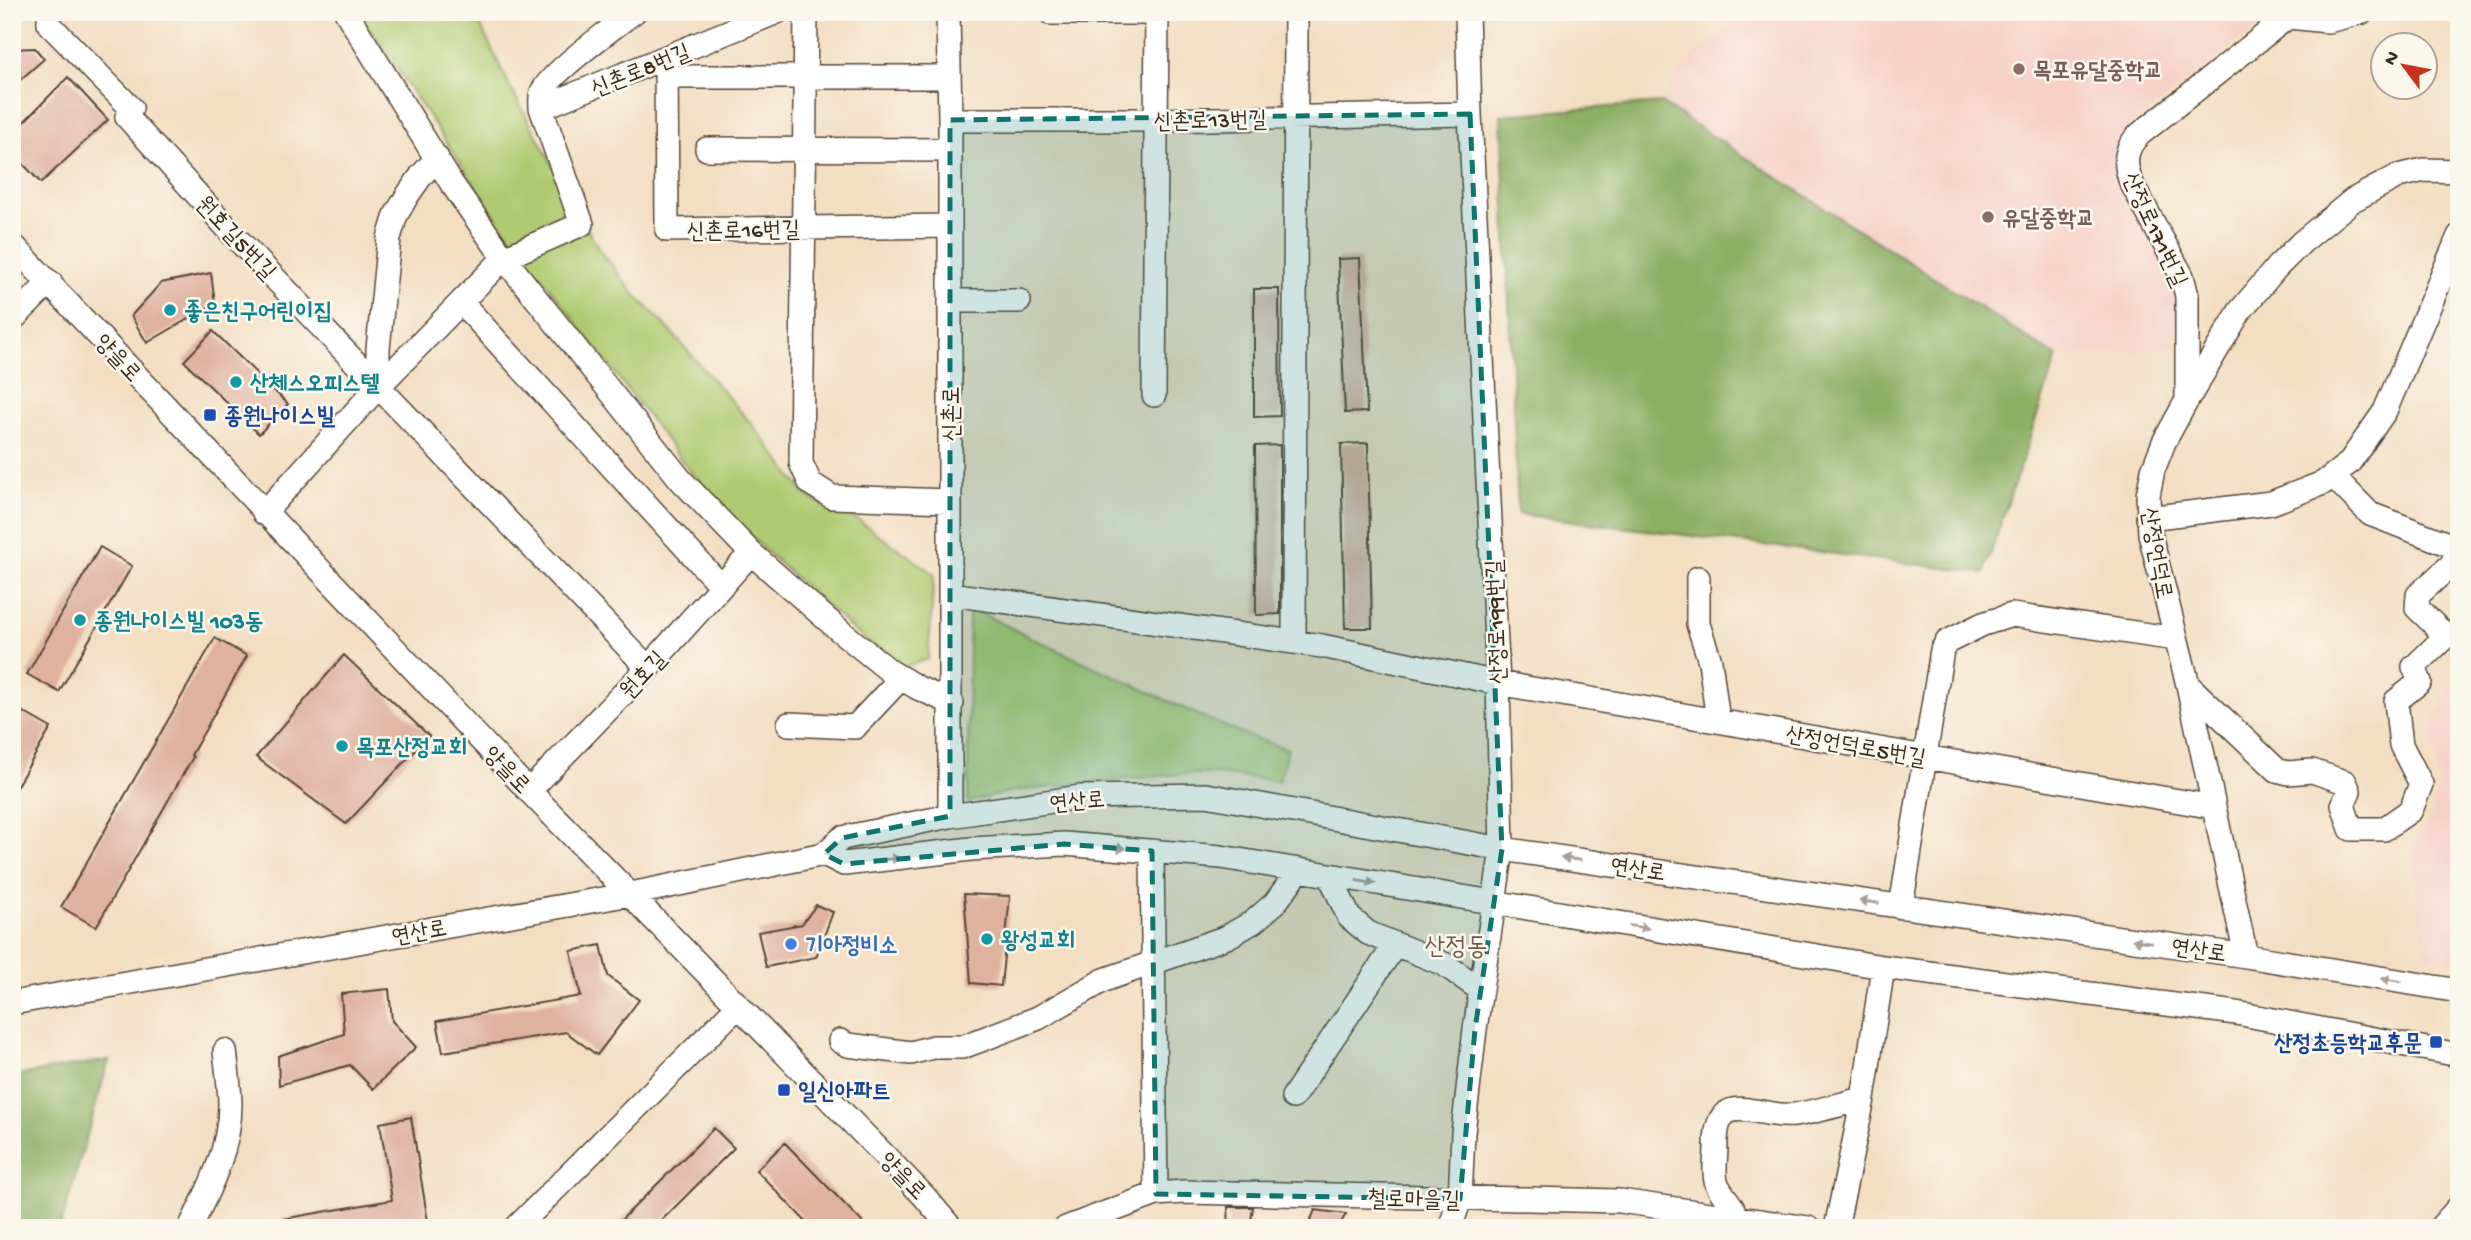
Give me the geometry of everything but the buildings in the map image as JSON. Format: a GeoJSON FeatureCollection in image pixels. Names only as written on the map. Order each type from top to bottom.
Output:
{"type":"FeatureCollection","features":[{"type":"Feature","properties":{"kind":"street","name":"원호길5번길"},"geometry":{"type":"LineString","coordinates":[[49,12],[49,23],[131,108],[127,117],[240,242],[648,668]]}},
{"type":"Feature","properties":{"kind":"street"},"geometry":{"type":"LineString","coordinates":[[346,12],[437,159],[503,258],[680,479],[751,553],[839,631],[901,678],[951,703]]}},
{"type":"Feature","properties":{"kind":"street"},"geometry":{"type":"LineString","coordinates":[[264,513],[379,387],[503,258],[582,224],[541,108],[540,95],[545,86],[566,65],[634,12]]}},
{"type":"Feature","properties":{"kind":"street","name":"신촌로8번길"},"geometry":{"type":"LineString","coordinates":[[541,108],[666,68],[777,12]]}},
{"type":"Feature","properties":{"kind":"street"},"geometry":{"type":"LineString","coordinates":[[806,12],[802,463],[810,483],[832,496],[949,501]]}},
{"type":"Feature","properties":{"kind":"street","name":"신촌로"},"geometry":{"type":"LineString","coordinates":[[948,12],[950,816]]}},
{"type":"Feature","properties":{"kind":"street"},"geometry":{"type":"LineString","coordinates":[[1293,642],[1296,12]]}},
{"type":"Feature","properties":{"kind":"street","name":"산정로199번길"},"geometry":{"type":"LineString","coordinates":[[1450,1228],[1460,1199],[1463,1133],[1502,849],[1498,684],[1467,12]]}},
{"type":"Feature","properties":{"kind":"street"},"geometry":{"type":"LineString","coordinates":[[2292,15],[2328,21],[2363,12]]}},
{"type":"Feature","properties":{"kind":"street"},"geometry":{"type":"LineString","coordinates":[[1051,13],[1157,13],[1154,396]]}},
{"type":"Feature","properties":{"kind":"street","name":"산정로171번길"},"geometry":{"type":"LineString","coordinates":[[2187,400],[2187,296],[2182,276],[2131,182],[2127,171],[2127,153],[2131,142],[2140,134],[2292,15]]}},
{"type":"Feature","properties":{"kind":"street"},"geometry":{"type":"LineString","coordinates":[[666,68],[805,77],[949,77]]}},
{"type":"Feature","properties":{"kind":"street","name":"신촌로16번길"},"geometry":{"type":"LineString","coordinates":[[666,68],[667,230],[950,226]]}},
{"type":"Feature","properties":{"kind":"street","name":"신촌로13번길"},"geometry":{"type":"LineString","coordinates":[[950,120],[1157,120],[1470,114]]}},
{"type":"Feature","properties":{"kind":"street"},"geometry":{"type":"LineString","coordinates":[[707,149],[950,150]]}},
{"type":"Feature","properties":{"kind":"street"},"geometry":{"type":"LineString","coordinates":[[379,387],[378,349],[390,238],[396,215],[407,196],[437,159]]}},
{"type":"Feature","properties":{"kind":"street","name":"산정언덕로"},"geometry":{"type":"LineString","coordinates":[[2246,956],[2188,685],[2150,534],[2148,495],[2153,470],[2164,442],[2240,311],[2302,242],[2353,200],[2398,176],[2424,170],[2459,171]]}},
{"type":"Feature","properties":{"kind":"street"},"geometry":{"type":"LineString","coordinates":[[2148,518],[2271,503],[2323,482],[2349,463],[2385,411],[2459,236]]}},
{"type":"Feature","properties":{"kind":"street","name":"양을로"},"geometry":{"type":"LineString","coordinates":[[12,244],[529,791],[924,1196],[951,1228]]}},
{"type":"Feature","properties":{"kind":"street"},"geometry":{"type":"LineString","coordinates":[[12,320],[50,282]]}},
{"type":"Feature","properties":{"kind":"street"},"geometry":{"type":"LineString","coordinates":[[950,301],[1019,300]]}},
{"type":"Feature","properties":{"kind":"street"},"geometry":{"type":"LineString","coordinates":[[461,302],[721,586]]}},
{"type":"Feature","properties":{"kind":"street"},"geometry":{"type":"LineString","coordinates":[[2188,685],[2277,770],[2288,773],[2312,771],[2345,782],[2348,791],[2343,805],[2351,829],[2384,829],[2411,810],[2421,784],[2400,745],[2396,701],[2420,682],[2414,667],[2446,636],[2417,608],[2418,595],[2452,564],[2458,548],[2370,514],[2333,476]]}},
{"type":"Feature","properties":{"kind":"street","name":"원호길"},"geometry":{"type":"LineString","coordinates":[[529,791],[648,668],[751,553]]}},
{"type":"Feature","properties":{"kind":"street"},"geometry":{"type":"LineString","coordinates":[[1698,578],[1698,624],[1710,661],[1718,721]]}},
{"type":"Feature","properties":{"kind":"street","name":"산정언덕로5번길"},"geometry":{"type":"LineString","coordinates":[[951,594],[1293,642],[1498,684],[2214,807]]}},
{"type":"Feature","properties":{"kind":"street"},"geometry":{"type":"LineString","coordinates":[[1901,907],[1942,650],[1947,642],[1983,624],[2012,615],[2176,639]]}},
{"type":"Feature","properties":{"kind":"street"},"geometry":{"type":"LineString","coordinates":[[789,724],[855,727],[901,678]]}},
{"type":"Feature","properties":{"kind":"street","name":"연산로"},"geometry":{"type":"LineString","coordinates":[[12,1003],[631,894],[824,854],[842,838],[950,816],[1080,797],[1206,795],[1502,849],[2246,956],[2459,991]]}},
{"type":"Feature","properties":{"kind":"street","name":"연산로"},"geometry":{"type":"LineString","coordinates":[[824,854],[844,864],[971,849],[1064,844],[1221,857],[1883,967],[2236,1013],[2459,1055]]}},
{"type":"Feature","properties":{"kind":"street"},"geometry":{"type":"LineString","coordinates":[[1152,851],[1156,1194]]}},
{"type":"Feature","properties":{"kind":"street"},"geometry":{"type":"LineString","coordinates":[[840,1041],[848,1045],[911,1053],[933,1047],[962,1047],[1038,1018],[1104,980],[1227,937],[1253,922],[1275,903],[1299,870]]}},
{"type":"Feature","properties":{"kind":"street"},"geometry":{"type":"LineString","coordinates":[[1330,876],[1349,917],[1368,933],[1444,964],[1481,990]]}},
{"type":"Feature","properties":{"kind":"street"},"geometry":{"type":"LineString","coordinates":[[1293,1097],[1395,945]]}},
{"type":"Feature","properties":{"kind":"street"},"geometry":{"type":"LineString","coordinates":[[1836,1228],[1863,1099],[1883,967]]}},
{"type":"Feature","properties":{"kind":"street"},"geometry":{"type":"LineString","coordinates":[[516,1228],[738,1006]]}},
{"type":"Feature","properties":{"kind":"street"},"geometry":{"type":"LineString","coordinates":[[190,1228],[216,1175],[223,1149],[230,1108],[225,1051]]}},
{"type":"Feature","properties":{"kind":"street"},"geometry":{"type":"LineString","coordinates":[[1736,1216],[1716,1183],[1715,1134],[1718,1121],[1725,1112],[1736,1108],[1793,1115],[1863,1099]]}},
{"type":"Feature","properties":{"kind":"street","name":"철로마을길"},"geometry":{"type":"LineString","coordinates":[[1066,1228],[1156,1194],[1183,1192],[1620,1201],[1808,1228]]}},
{"type":"Feature","properties":{"kind":"street"},"geometry":{"type":"LineString","coordinates":[[2440,1228],[2459,1207]]}},
{"type":"Feature","properties":{"kind":"highlighted area"},"geometry":{"type":"Polygon","coordinates":[[[1470,114],[1502,849],[1475,1029],[1460,1199],[1156,1194],[1152,851],[1064,844],[844,864],[824,854],[842,838],[950,816],[950,120],[1470,114]]]}},
{"type":"Feature","properties":{"kind":"shaded area","name":"유달중학교"},"geometry":{"type":"Polygon","coordinates":[[[1728,12],[2277,12],[2127,128],[2115,148],[2115,175],[2180,288],[2175,347],[2057,357],[1661,103],[1685,63],[1728,28],[1728,12]]]}},
{"type":"Feature","properties":{"kind":"shaded area"},"geometry":{"type":"Polygon","coordinates":[[[2459,662],[2459,962],[2424,956],[2412,845],[2430,816],[2439,783],[2432,730],[2459,662]]]}},
{"type":"Feature","properties":{"kind":"green space"},"geometry":{"type":"Polygon","coordinates":[[[359,12],[474,12],[509,85],[598,248],[636,296],[665,325],[755,428],[802,490],[815,501],[842,509],[934,574],[928,659],[900,668],[853,630],[768,553],[730,516],[686,466],[501,224],[359,12]]]}},
{"type":"Feature","properties":{"kind":"green space"},"geometry":{"type":"Polygon","coordinates":[[[1661,103],[2057,357],[1984,573],[1518,514],[1501,115],[1661,103]]]}},
{"type":"Feature","properties":{"kind":"green space"},"geometry":{"type":"Polygon","coordinates":[[[969,607],[1191,712],[1248,736],[1288,749],[1279,781],[1218,774],[1178,774],[1014,791],[968,802],[969,607]]]}},
{"type":"Feature","properties":{"kind":"green space"},"geometry":{"type":"Polygon","coordinates":[[[109,1060],[60,1228],[12,1228],[12,1076],[109,1060]]]}},
{"type":"Feature","properties":{"kind":"place","name":"목포유달중학교"},"geometry":{"type":"Point","coordinates":[2019,69]}},
{"type":"Feature","properties":{"kind":"place","name":"유달중학교"},"geometry":{"type":"Point","coordinates":[1988,217]}},
{"type":"Feature","properties":{"kind":"place","name":"좋은친구어린이집"},"geometry":{"type":"Point","coordinates":[170,310]}},
{"type":"Feature","properties":{"kind":"place","name":"산체스오피스텔"},"geometry":{"type":"Point","coordinates":[236,382]}},
{"type":"Feature","properties":{"kind":"place","name":"종원나이스빌"},"geometry":{"type":"Point","coordinates":[210,415]}},
{"type":"Feature","properties":{"kind":"place","name":"종원나이스빌 103동"},"geometry":{"type":"Point","coordinates":[80,620]}},
{"type":"Feature","properties":{"kind":"place","name":"목포산정교회"},"geometry":{"type":"Point","coordinates":[342,746]}},
{"type":"Feature","properties":{"kind":"place","name":"왕성교회"},"geometry":{"type":"Point","coordinates":[987,939]}},
{"type":"Feature","properties":{"kind":"place","name":"기아정비소"},"geometry":{"type":"Point","coordinates":[791,944]}},
{"type":"Feature","properties":{"kind":"place","name":"산정초등학교후문"},"geometry":{"type":"Point","coordinates":[2436,1042]}},
{"type":"Feature","properties":{"kind":"place","name":"일신아파트"},"geometry":{"type":"Point","coordinates":[784,1090]}},
{"type":"Feature","properties":{"kind":"district","name":"산정동"},"geometry":{"type":"Point","coordinates":[1456,945]}}]}
